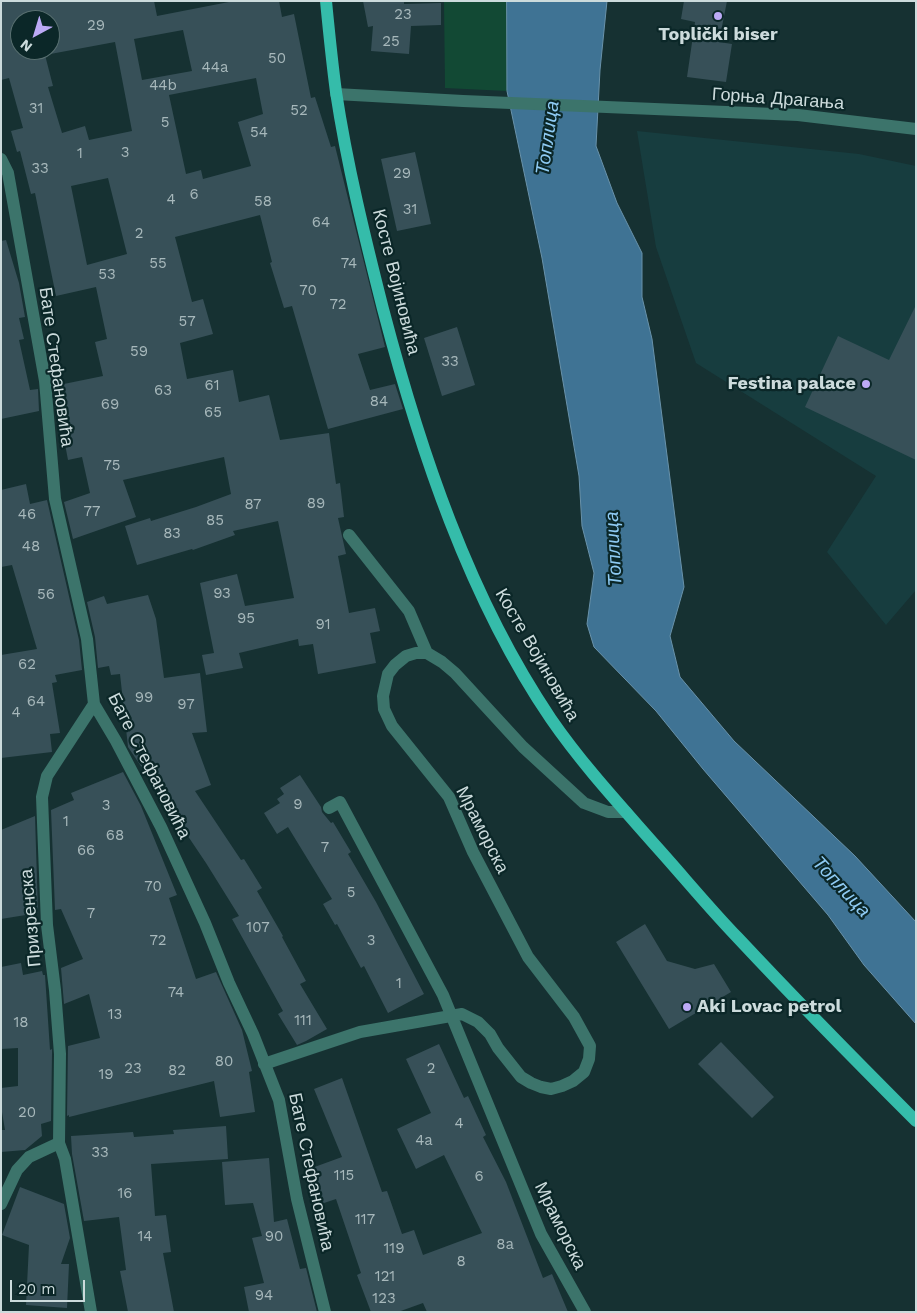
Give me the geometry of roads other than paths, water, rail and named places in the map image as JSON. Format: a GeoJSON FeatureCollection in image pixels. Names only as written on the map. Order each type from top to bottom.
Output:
{"type":"FeatureCollection","features":[{"type":"Feature","properties":{"kind":"main road","name":"Косте Војиновића"},"geometry":{"type":"LineString","coordinates":[[326,1],[336,94],[352,177],[367,246],[397,359],[421,440],[461,547],[480,594],[503,638],[551,718],[626,812],[737,938],[916,1121]]}},
{"type":"Feature","properties":{"kind":"street","name":"Горња Драгања"},"geometry":{"type":"LineString","coordinates":[[336,94],[463,102],[798,115],[916,129]]}},
{"type":"Feature","properties":{"kind":"street","name":"Бате Стефановића"},"geometry":{"type":"LineString","coordinates":[[1,159],[8,173],[45,381],[55,499],[88,639],[94,704],[116,741],[161,827],[253,1034],[279,1100],[297,1199],[325,1312]]}},
{"type":"Feature","properties":{"kind":"street"},"geometry":{"type":"LineString","coordinates":[[348,535],[409,610],[427,653],[455,672],[522,747],[584,803],[608,812],[626,812]]}},
{"type":"Feature","properties":{"kind":"street","name":"Мраморска"},"geometry":{"type":"LineString","coordinates":[[264,1064],[360,1032],[462,1014],[478,1022],[490,1034],[498,1048],[521,1076],[530,1083],[541,1087],[552,1088],[562,1086],[573,1081],[584,1072],[589,1059],[590,1046],[574,1017],[528,957],[473,852],[448,797],[392,726],[384,709],[388,674],[406,656],[416,653],[427,653]]}},
{"type":"Feature","properties":{"kind":"street","name":"Призренска"},"geometry":{"type":"LineString","coordinates":[[91,1312],[65,1159],[59,1143],[60,1054],[47,925],[42,797],[47,776],[94,704]]}},
{"type":"Feature","properties":{"kind":"street","name":"Мраморска"},"geometry":{"type":"LineString","coordinates":[[329,808],[340,802],[443,995],[541,1234],[585,1312]]}},
{"type":"Feature","properties":{"kind":"street"},"geometry":{"type":"LineString","coordinates":[[1,1204],[17,1170],[29,1157],[59,1143]]}},
{"type":"Feature","properties":{"kind":"water","name":"Топлица"},"geometry":{"type":"Polygon","coordinates":[[[507,1],[607,1],[600,70],[596,146],[617,203],[642,253],[642,297],[652,339],[684,587],[670,636],[680,677],[734,741],[855,856],[916,922],[916,1024],[864,965],[828,915],[656,711],[594,647],[587,624],[594,573],[582,526],[579,476],[542,258],[507,91],[507,1]]]}},
{"type":"Feature","properties":{"kind":"place","name":"Toplički biser"},"geometry":{"type":"Point","coordinates":[718,16]}},
{"type":"Feature","properties":{"kind":"place","name":"Festina palace"},"geometry":{"type":"Point","coordinates":[866,384]}},
{"type":"Feature","properties":{"kind":"place","name":"Aki Lovac petrol"},"geometry":{"type":"Point","coordinates":[687,1007]}}]}
